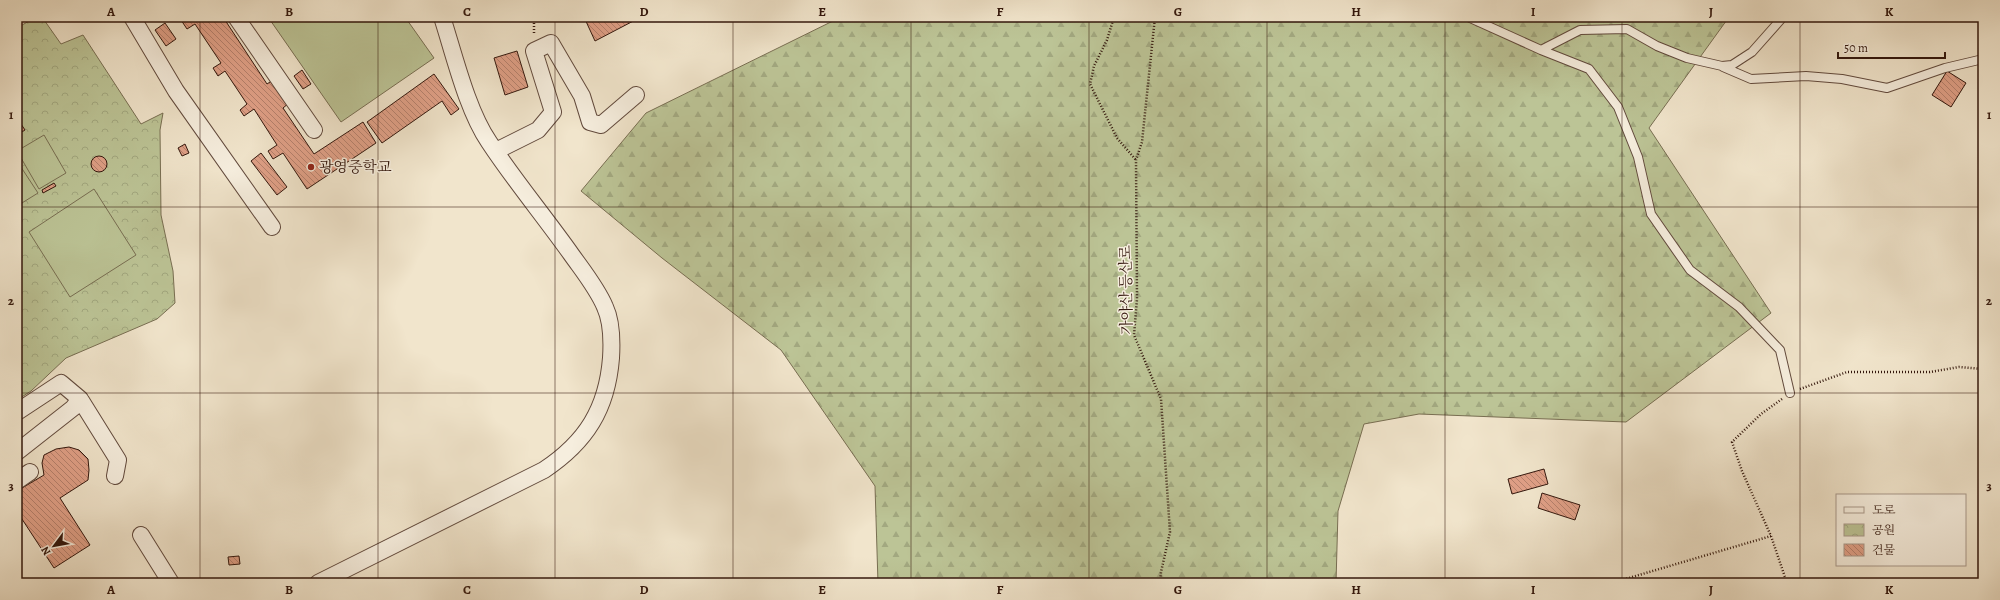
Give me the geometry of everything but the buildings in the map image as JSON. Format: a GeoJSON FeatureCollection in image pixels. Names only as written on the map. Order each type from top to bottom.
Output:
{"type":"FeatureCollection","features":[{"type":"Feature","properties":{"kind":"street"},"geometry":{"type":"LineString","coordinates":[[132,17],[176,91],[272,227]]}},
{"type":"Feature","properties":{"kind":"street"},"geometry":{"type":"LineString","coordinates":[[236,17],[314,130]]}},
{"type":"Feature","properties":{"kind":"street"},"geometry":{"type":"LineString","coordinates":[[318,583],[544,470],[560,459],[577,443],[596,417],[605,396],[610,373],[612,340],[606,308],[588,278],[488,140],[470,102],[442,17]]}},
{"type":"Feature","properties":{"kind":"street"},"geometry":{"type":"LineString","coordinates":[[496,151],[538,130],[553,112],[534,51],[551,43],[582,96],[590,122],[601,125],[636,95]]}},
{"type":"Feature","properties":{"kind":"street"},"geometry":{"type":"LineString","coordinates":[[17,412],[61,383],[80,399],[118,460],[115,476]]}},
{"type":"Feature","properties":{"kind":"street"},"geometry":{"type":"LineString","coordinates":[[17,452],[73,408],[80,399]]}},
{"type":"Feature","properties":{"kind":"street"},"geometry":{"type":"LineString","coordinates":[[141,535],[171,583]]}},
{"type":"Feature","properties":{"kind":"lane"},"geometry":{"type":"LineString","coordinates":[[1468,17],[1541,50],[1589,69],[1618,107],[1638,157],[1650,214],[1690,270],[1739,307],[1780,350],[1790,393]]}},
{"type":"Feature","properties":{"kind":"lane"},"geometry":{"type":"LineString","coordinates":[[1722,66],[1732,65],[1752,52],[1783,17]]}},
{"type":"Feature","properties":{"kind":"lane"},"geometry":{"type":"LineString","coordinates":[[1541,50],[1580,30],[1627,29],[1657,46],[1687,58],[1722,66],[1751,79],[1806,76],[1842,79],[1887,88],[1945,68],[1983,59]]}},
{"type":"Feature","properties":{"kind":"path"},"geometry":{"type":"LineString","coordinates":[[1114,17],[1107,40],[1094,66],[1090,84],[1117,138],[1136,160]]}},
{"type":"Feature","properties":{"kind":"path","name":"가야산 등산로"},"geometry":{"type":"LineString","coordinates":[[1155,17],[1142,142],[1136,160],[1137,299],[1134,334],[1161,399],[1170,532],[1160,583]]}},
{"type":"Feature","properties":{"kind":"path"},"geometry":{"type":"LineString","coordinates":[[1787,583],[1772,536],[1742,471],[1732,442],[1761,414],[1790,393],[1847,372],[1930,372],[1959,367],[1983,369]]}},
{"type":"Feature","properties":{"kind":"path"},"geometry":{"type":"LineString","coordinates":[[1612,583],[1772,536]]}},
{"type":"Feature","properties":{"kind":"green space"},"geometry":{"type":"Polygon","coordinates":[[[36,17],[42,17],[61,44],[83,35],[141,124],[163,113],[160,130],[161,215],[173,271],[175,303],[157,319],[66,358],[31,391],[17,400],[17,28],[36,17]]]}},
{"type":"Feature","properties":{"kind":"green space"},"geometry":{"type":"Polygon","coordinates":[[[268,17],[405,17],[434,58],[341,122],[268,17]]]}},
{"type":"Feature","properties":{"kind":"green space"},"geometry":{"type":"Polygon","coordinates":[[[841,17],[1729,17],[1649,128],[1771,313],[1626,422],[1419,414],[1364,424],[1338,511],[1336,583],[878,583],[875,486],[781,350],[662,258],[581,191],[646,113],[841,17]]]}},
{"type":"Feature","properties":{"kind":"green space"},"geometry":{"type":"Polygon","coordinates":[[[44,135],[66,173],[39,189],[17,151],[44,135]]]}},
{"type":"Feature","properties":{"kind":"green space"},"geometry":{"type":"Polygon","coordinates":[[[17,161],[38,193],[17,206],[17,161]]]}},
{"type":"Feature","properties":{"kind":"green space"},"geometry":{"type":"Polygon","coordinates":[[[94,189],[136,255],[70,297],[29,232],[94,189]]]}},
{"type":"Feature","properties":{"kind":"place","name":"광영중학교"},"geometry":{"type":"Point","coordinates":[311,167]}}]}
